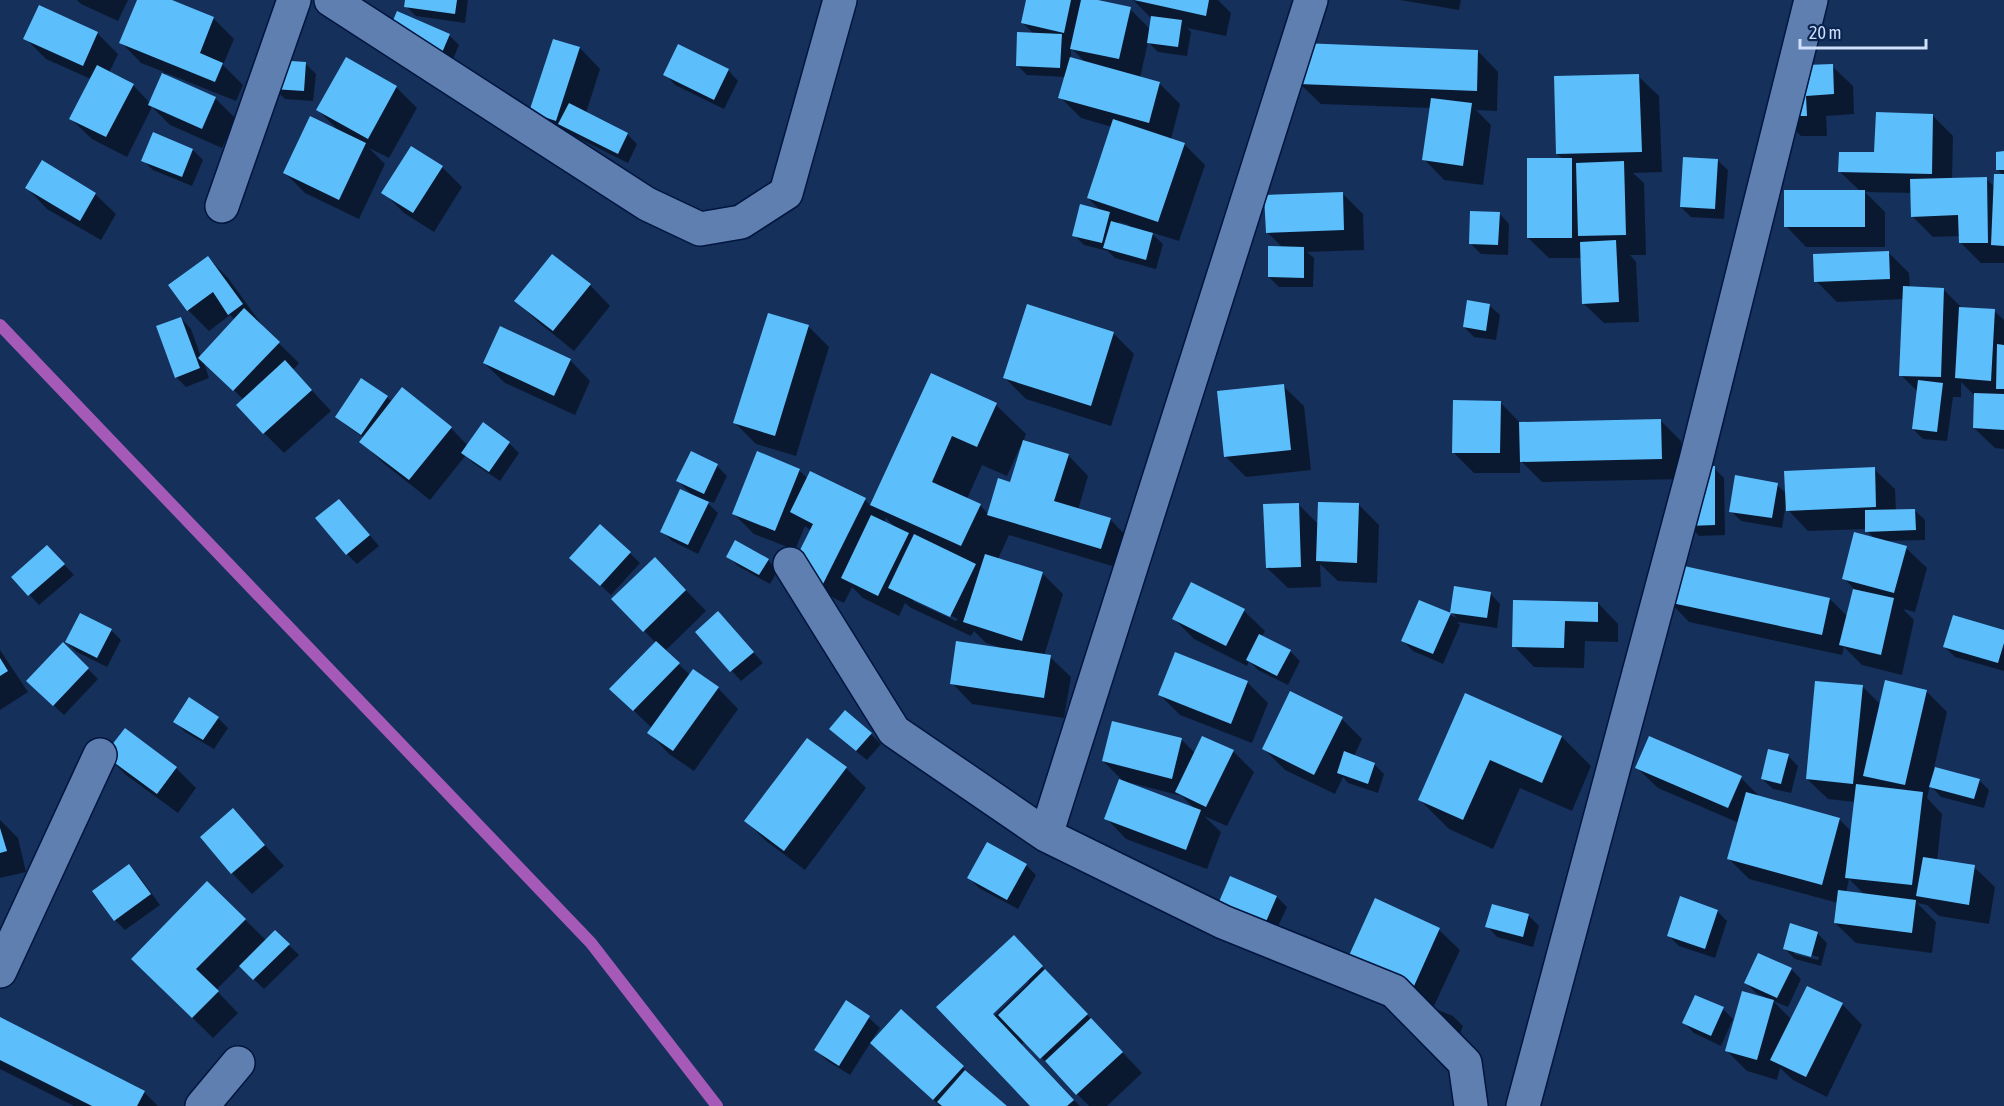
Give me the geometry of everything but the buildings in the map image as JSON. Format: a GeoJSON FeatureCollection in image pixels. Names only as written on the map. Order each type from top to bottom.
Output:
{"type":"FeatureCollection","features":[{"type":"Feature","properties":{"kind":"street"},"geometry":{"type":"LineString","coordinates":[[222,206],[294,0]]}},
{"type":"Feature","properties":{"kind":"street"},"geometry":{"type":"LineString","coordinates":[[331,0],[647,204],[700,229],[741,222],[786,193],[840,0]]}},
{"type":"Feature","properties":{"kind":"street"},"geometry":{"type":"LineString","coordinates":[[1046,835],[1311,0]]}},
{"type":"Feature","properties":{"kind":"street"},"geometry":{"type":"LineString","coordinates":[[1523,1106],[1696,460],[1811,0]]}},
{"type":"Feature","properties":{"kind":"street"},"geometry":{"type":"LineString","coordinates":[[790,564],[894,731],[1046,835],[1223,922],[1394,991],[1465,1063],[1471,1106]]}},
{"type":"Feature","properties":{"kind":"street"},"geometry":{"type":"LineString","coordinates":[[0,971],[100,755]]}},
{"type":"Feature","properties":{"kind":"street"},"geometry":{"type":"LineString","coordinates":[[202,1106],[237,1063]]}},
{"type":"Feature","properties":{"kind":"waterway"},"geometry":{"type":"LineString","coordinates":[[0,325],[591,943],[717,1106]]}}]}
